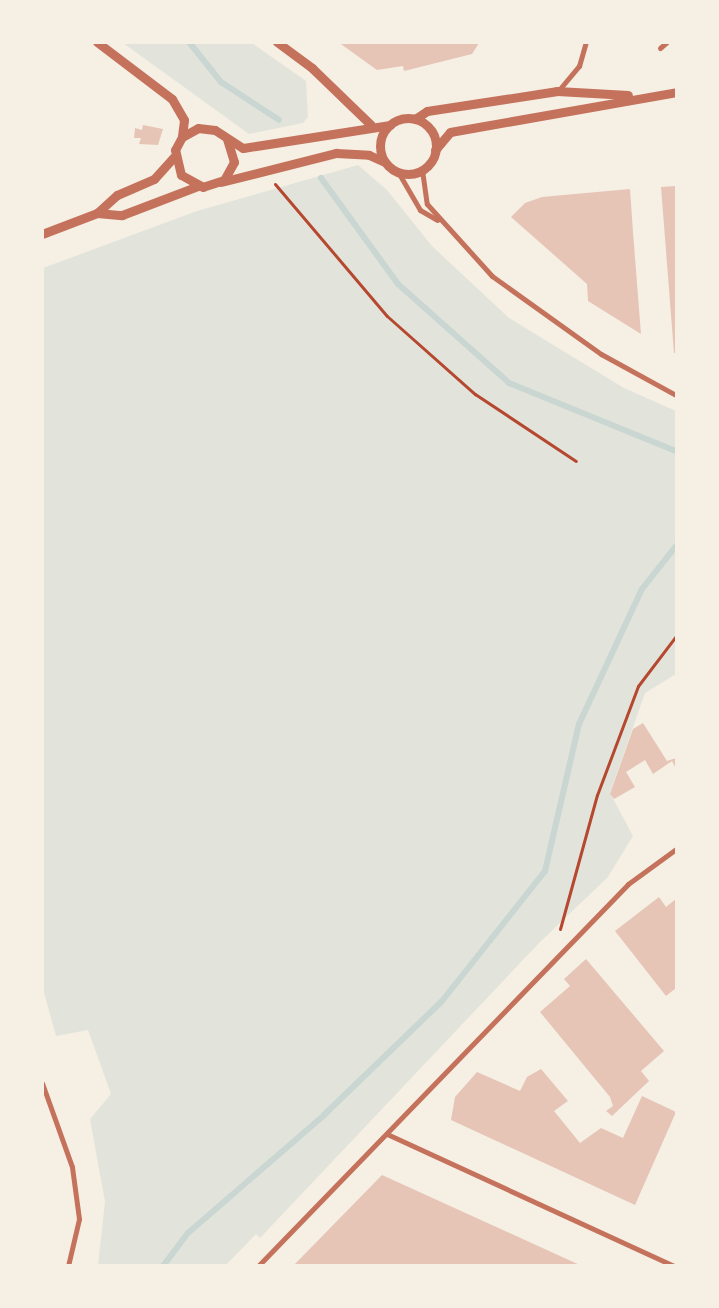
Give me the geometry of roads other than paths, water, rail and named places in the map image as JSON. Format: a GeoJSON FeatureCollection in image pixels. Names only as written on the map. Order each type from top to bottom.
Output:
{"type":"FeatureCollection","features":[{"type":"Feature","properties":{"kind":"street"},"geometry":{"type":"LineString","coordinates":[[42,234],[97,213],[117,195],[165,171],[175,156],[182,137],[184,120],[172,99],[98,42]]}},
{"type":"Feature","properties":{"kind":"street"},"geometry":{"type":"LineString","coordinates":[[277,42],[325,80],[371,126]]}},
{"type":"Feature","properties":{"kind":"street"},"geometry":{"type":"LineString","coordinates":[[557,92],[579,66],[586,42]]}},
{"type":"Feature","properties":{"kind":"street"},"geometry":{"type":"LineString","coordinates":[[660,48],[667,42]]}},
{"type":"Feature","properties":{"kind":"street"},"geometry":{"type":"LineString","coordinates":[[182,137],[203,127],[243,148],[371,126],[390,125],[415,119],[427,111],[557,92],[646,96]]}},
{"type":"Feature","properties":{"kind":"street"},"geometry":{"type":"LineString","coordinates":[[676,92],[450,132],[422,170],[427,204],[439,222],[492,276],[543,316],[676,395]]}},
{"type":"Feature","properties":{"kind":"street"},"geometry":{"type":"LineString","coordinates":[[415,119],[431,131],[435,150]]}},
{"type":"Feature","properties":{"kind":"street"},"geometry":{"type":"LineString","coordinates":[[385,162],[380,142],[390,125]]}},
{"type":"Feature","properties":{"kind":"street"},"geometry":{"type":"LineString","coordinates":[[221,182],[234,162],[227,138]]}},
{"type":"Feature","properties":{"kind":"street"},"geometry":{"type":"LineString","coordinates":[[97,213],[122,214],[198,186],[336,153],[369,155],[385,162],[398,172],[420,210],[439,222]]}},
{"type":"Feature","properties":{"kind":"street"},"geometry":{"type":"LineString","coordinates":[[175,156],[181,176],[198,186]]}},
{"type":"Feature","properties":{"kind":"street"},"geometry":{"type":"LineString","coordinates":[[398,172],[422,170]]}},
{"type":"Feature","properties":{"kind":"street"},"geometry":{"type":"LineString","coordinates":[[258,1266],[628,884],[676,849]]}},
{"type":"Feature","properties":{"kind":"street"},"geometry":{"type":"LineString","coordinates":[[42,1083],[72,1167],[79,1219],[68,1266]]}},
{"type":"Feature","properties":{"kind":"street"},"geometry":{"type":"LineString","coordinates":[[387,1134],[674,1266]]}},
{"type":"Feature","properties":{"kind":"waterway"},"geometry":{"type":"LineString","coordinates":[[189,42],[221,82],[279,120]]}},
{"type":"Feature","properties":{"kind":"waterway"},"geometry":{"type":"LineString","coordinates":[[321,178],[398,284],[509,383],[676,451]]}},
{"type":"Feature","properties":{"kind":"waterway"},"geometry":{"type":"LineString","coordinates":[[163,1266],[188,1233],[324,1115],[442,1001],[545,871],[579,724],[642,589],[676,546]]}}]}
